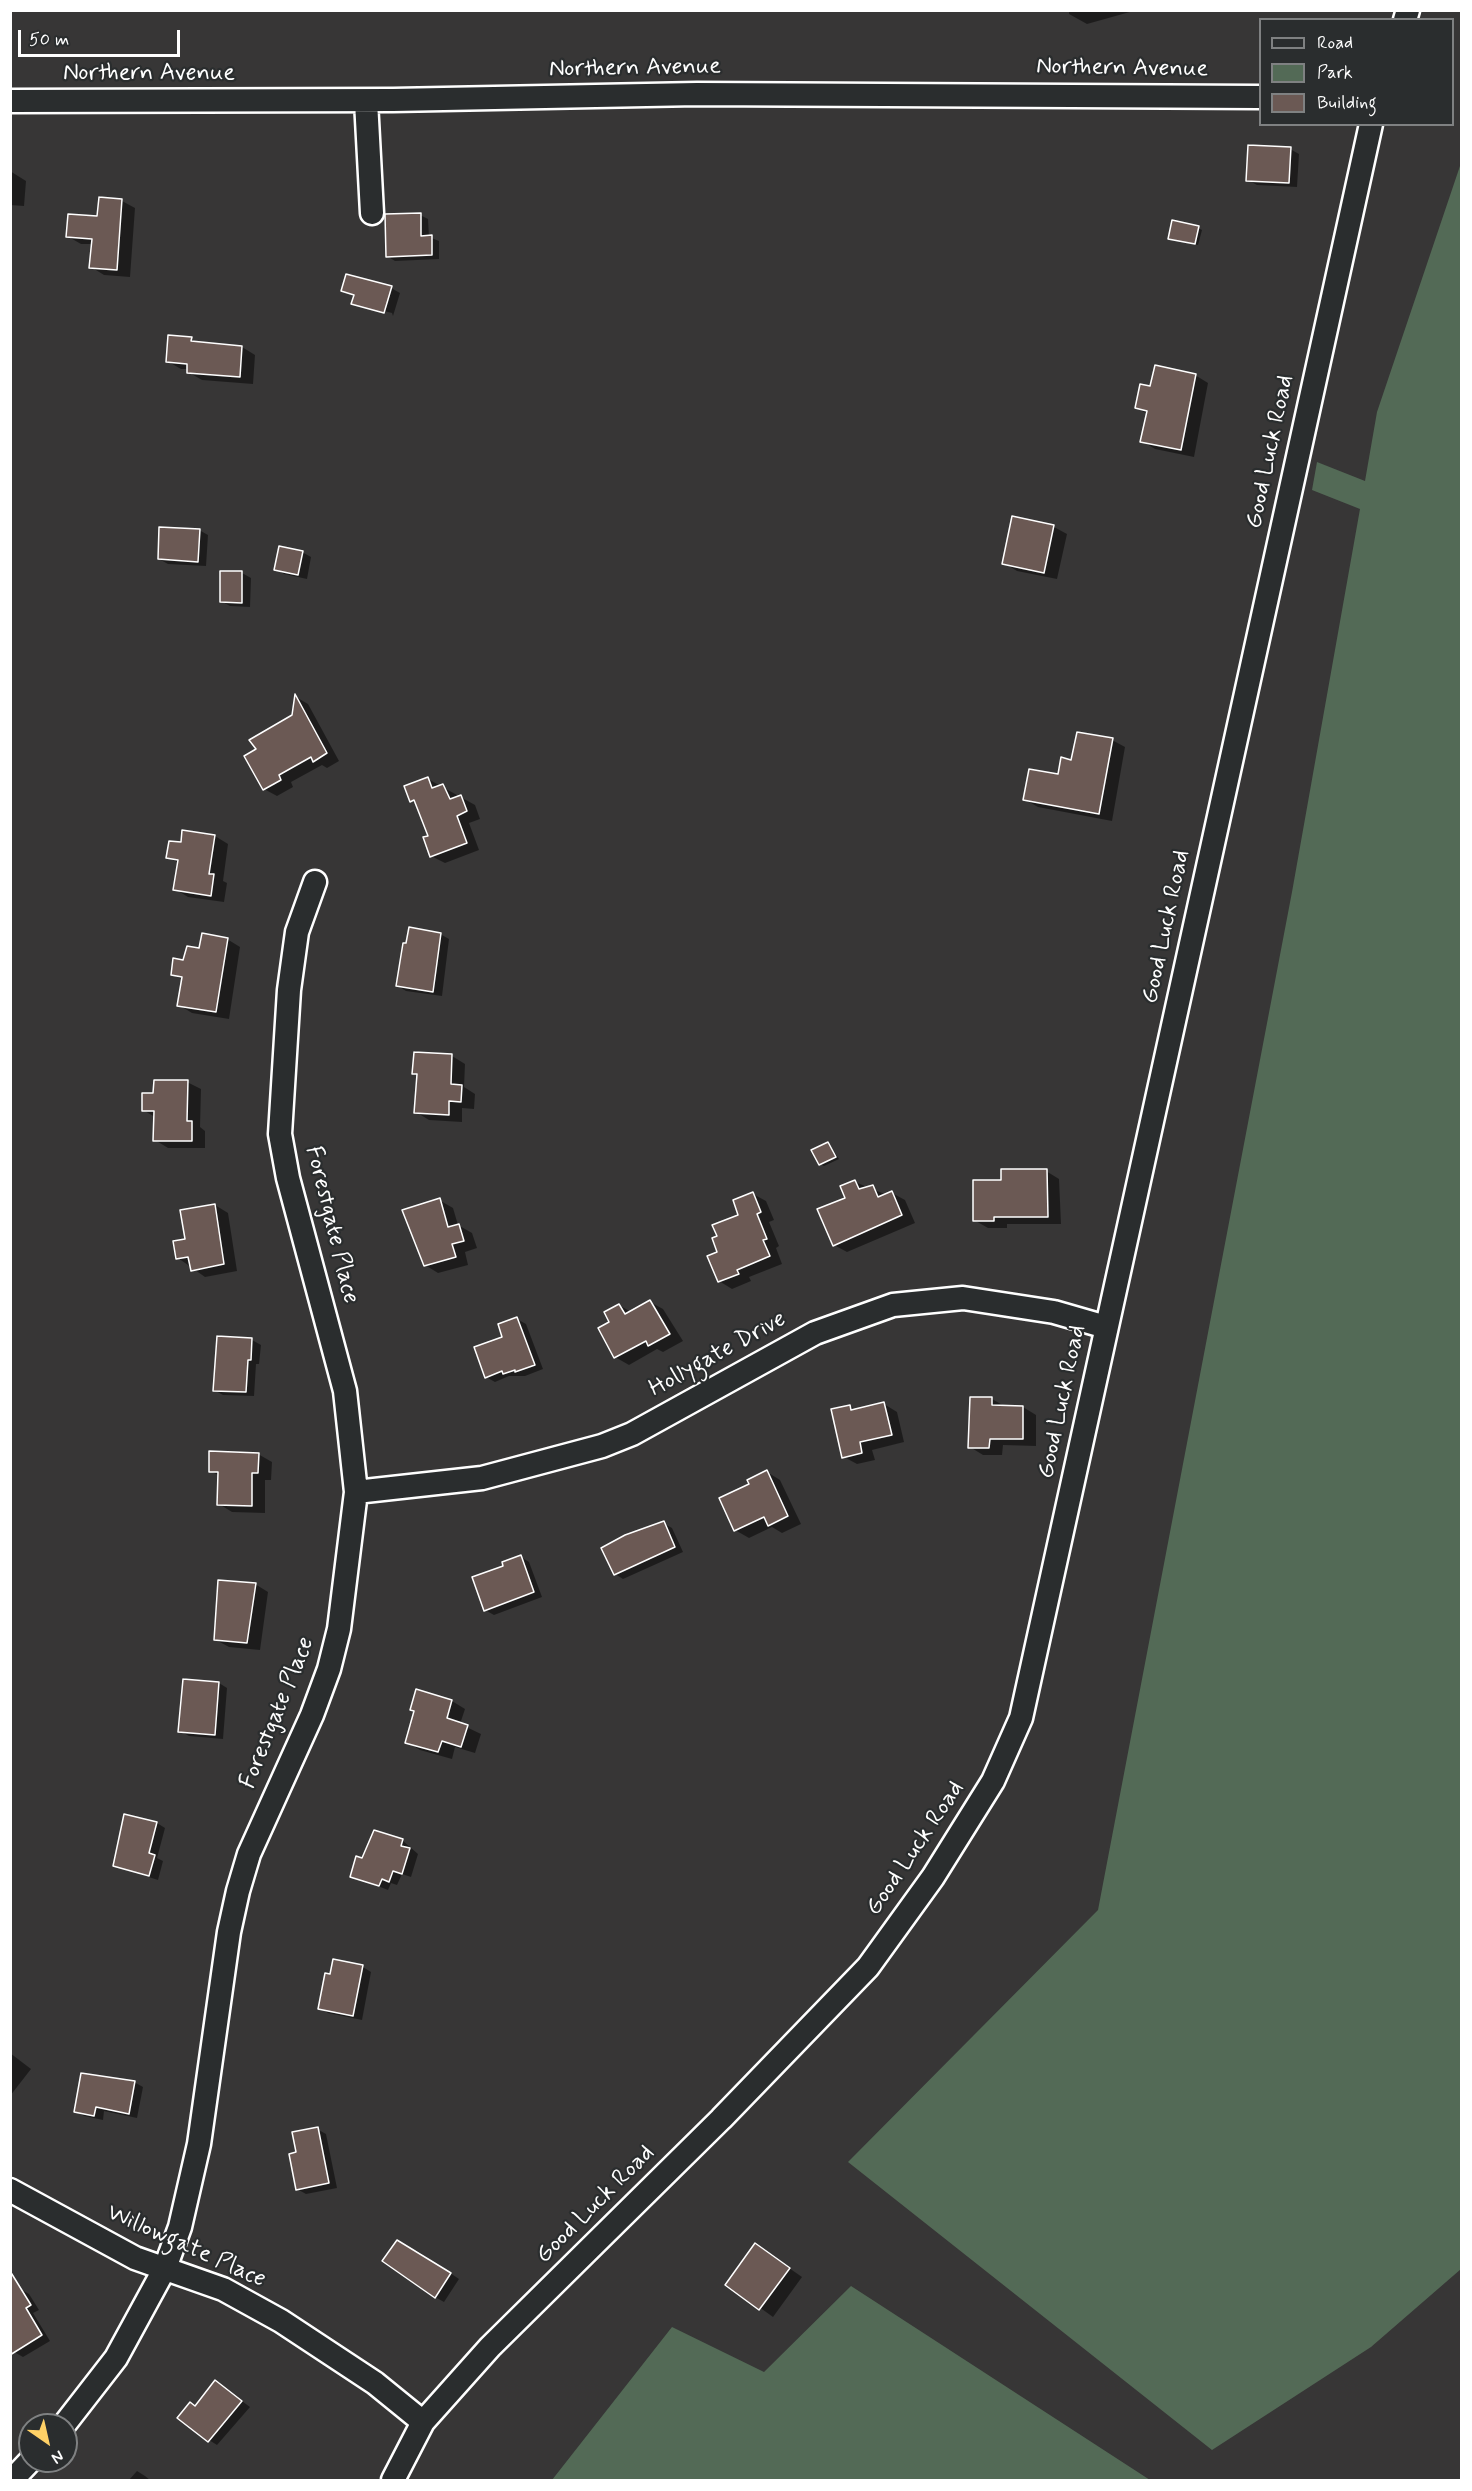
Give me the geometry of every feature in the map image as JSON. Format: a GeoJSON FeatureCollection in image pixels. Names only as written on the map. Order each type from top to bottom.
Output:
{"type":"FeatureCollection","features":[{"type":"Feature","properties":{"kind":"street","name":"Northern Avenue"},"geometry":{"type":"LineString","coordinates":[[10,101],[366,101],[697,94],[1259,98]]}},
{"type":"Feature","properties":{"kind":"street"},"geometry":{"type":"LineString","coordinates":[[366,101],[372,213]]}},
{"type":"Feature","properties":{"kind":"street","name":"Good Luck Road"},"geometry":{"type":"LineString","coordinates":[[393,2481],[423,2422],[504,2333],[696,2144],[868,1967],[939,1867],[993,1781],[1021,1718],[1036,1662],[1106,1327],[1371,126]]}},
{"type":"Feature","properties":{"kind":"street","name":"Forestgate Place"},"geometry":{"type":"LineString","coordinates":[[73,2413],[116,2358],[165,2268],[180,2227],[199,2144],[229,1932],[238,1891],[249,1854],[312,1715],[330,1669],[339,1629],[356,1492],[345,1391],[288,1178],[280,1134],[289,990],[297,932],[315,882]]}},
{"type":"Feature","properties":{"kind":"street","name":"Hollygate Drive"},"geometry":{"type":"LineString","coordinates":[[356,1492],[482,1478],[602,1446],[633,1434],[722,1382],[815,1333],[893,1305],[963,1298],[1054,1312],[1106,1327]]}},
{"type":"Feature","properties":{"kind":"street","name":"Willowgate Place"},"geometry":{"type":"LineString","coordinates":[[10,2190],[117,2248],[224,2289],[281,2321],[375,2383],[423,2422]]}},
{"type":"Feature","properties":{"kind":"green space"},"geometry":{"type":"Polygon","coordinates":[[[1461,163],[1461,2269],[1371,2347],[1212,2450],[848,2162],[1098,1910],[1292,892],[1360,509],[1312,490],[1317,462],[1365,481],[1377,412],[1461,163]]]}},
{"type":"Feature","properties":{"kind":"green space"},"geometry":{"type":"Polygon","coordinates":[[[851,2286],[1150,2480],[552,2480],[672,2327],[764,2372],[851,2286]]]}},
{"type":"Feature","properties":{"kind":"building"},"geometry":{"type":"Polygon","coordinates":[[[1248,145],[1291,147],[1289,183],[1246,181],[1248,145]]]}},
{"type":"Feature","properties":{"kind":"building"},"geometry":{"type":"Polygon","coordinates":[[[99,197],[122,199],[117,270],[89,268],[92,239],[66,237],[68,214],[97,216],[99,197]]]}},
{"type":"Feature","properties":{"kind":"building"},"geometry":{"type":"Polygon","coordinates":[[[421,213],[421,236],[432,235],[432,255],[386,257],[385,214],[421,213]]]}},
{"type":"Feature","properties":{"kind":"building"},"geometry":{"type":"Polygon","coordinates":[[[1172,220],[1199,226],[1195,244],[1168,239],[1172,220]]]}},
{"type":"Feature","properties":{"kind":"building"},"geometry":{"type":"Polygon","coordinates":[[[346,274],[392,286],[384,313],[351,304],[354,295],[341,291],[346,274]]]}},
{"type":"Feature","properties":{"kind":"building"},"geometry":{"type":"Polygon","coordinates":[[[168,335],[192,337],[191,341],[242,346],[240,377],[187,373],[187,364],[166,362],[168,335]]]}},
{"type":"Feature","properties":{"kind":"building"},"geometry":{"type":"Polygon","coordinates":[[[1155,365],[1196,374],[1181,450],[1140,442],[1147,411],[1135,408],[1140,384],[1150,386],[1155,365]]]}},
{"type":"Feature","properties":{"kind":"building"},"geometry":{"type":"Polygon","coordinates":[[[1012,516],[1054,525],[1044,573],[1002,564],[1012,516]]]}},
{"type":"Feature","properties":{"kind":"building"},"geometry":{"type":"Polygon","coordinates":[[[159,527],[200,529],[198,562],[158,559],[159,527]]]}},
{"type":"Feature","properties":{"kind":"building"},"geometry":{"type":"Polygon","coordinates":[[[279,546],[303,551],[298,575],[274,570],[279,546]]]}},
{"type":"Feature","properties":{"kind":"building"},"geometry":{"type":"Polygon","coordinates":[[[220,571],[242,571],[242,603],[220,602],[220,571]]]}},
{"type":"Feature","properties":{"kind":"building"},"geometry":{"type":"Polygon","coordinates":[[[295,694],[327,753],[313,762],[311,757],[279,775],[281,780],[263,790],[244,756],[256,749],[249,740],[292,715],[295,694]]]}},
{"type":"Feature","properties":{"kind":"building"},"geometry":{"type":"Polygon","coordinates":[[[1077,732],[1113,738],[1099,814],[1023,800],[1029,769],[1058,774],[1061,757],[1071,760],[1077,732]]]}},
{"type":"Feature","properties":{"kind":"building"},"geometry":{"type":"Polygon","coordinates":[[[428,777],[432,788],[443,784],[450,799],[461,795],[467,811],[457,816],[467,843],[430,857],[423,837],[428,836],[414,800],[410,802],[404,786],[428,777]]]}},
{"type":"Feature","properties":{"kind":"building"},"geometry":{"type":"Polygon","coordinates":[[[182,830],[215,835],[209,874],[214,874],[211,896],[173,890],[178,860],[166,858],[169,841],[181,842],[182,830]]]}},
{"type":"Feature","properties":{"kind":"building"},"geometry":{"type":"Polygon","coordinates":[[[409,927],[441,933],[433,992],[396,986],[403,943],[406,943],[409,927]]]}},
{"type":"Feature","properties":{"kind":"building"},"geometry":{"type":"Polygon","coordinates":[[[202,933],[228,938],[216,1012],[177,1006],[182,977],[171,975],[173,958],[183,960],[187,946],[199,948],[202,933]]]}},
{"type":"Feature","properties":{"kind":"building"},"geometry":{"type":"Polygon","coordinates":[[[414,1052],[452,1054],[451,1084],[462,1085],[461,1102],[449,1101],[449,1115],[414,1113],[417,1074],[412,1074],[414,1052]]]}},
{"type":"Feature","properties":{"kind":"building"},"geometry":{"type":"Polygon","coordinates":[[[154,1080],[188,1080],[187,1121],[192,1121],[192,1141],[153,1141],[154,1111],[142,1111],[142,1093],[153,1093],[154,1080]]]}},
{"type":"Feature","properties":{"kind":"building"},"geometry":{"type":"Polygon","coordinates":[[[828,1142],[836,1157],[819,1165],[811,1150],[828,1142]]]}},
{"type":"Feature","properties":{"kind":"building"},"geometry":{"type":"Polygon","coordinates":[[[1001,1169],[1047,1169],[1048,1217],[994,1217],[994,1221],[973,1221],[973,1180],[1001,1180],[1001,1169]]]}},
{"type":"Feature","properties":{"kind":"building"},"geometry":{"type":"Polygon","coordinates":[[[855,1180],[859,1189],[873,1185],[878,1197],[892,1191],[902,1215],[833,1246],[817,1209],[845,1198],[840,1186],[855,1180]]]}},
{"type":"Feature","properties":{"kind":"building"},"geometry":{"type":"Polygon","coordinates":[[[753,1192],[761,1212],[757,1214],[767,1239],[763,1240],[770,1256],[737,1270],[739,1274],[718,1282],[707,1256],[717,1252],[712,1238],[717,1236],[712,1225],[738,1215],[733,1200],[753,1192]]]}},
{"type":"Feature","properties":{"kind":"building"},"geometry":{"type":"Polygon","coordinates":[[[440,1198],[448,1227],[459,1224],[464,1241],[452,1244],[456,1257],[424,1266],[402,1210],[440,1198]]]}},
{"type":"Feature","properties":{"kind":"building"},"geometry":{"type":"Polygon","coordinates":[[[215,1204],[224,1264],[191,1271],[188,1257],[176,1259],[173,1241],[185,1239],[180,1210],[215,1204]]]}},
{"type":"Feature","properties":{"kind":"building"},"geometry":{"type":"Polygon","coordinates":[[[650,1300],[670,1334],[648,1346],[646,1341],[614,1358],[598,1328],[609,1322],[604,1312],[619,1304],[625,1314],[650,1300]]]}},
{"type":"Feature","properties":{"kind":"building"},"geometry":{"type":"Polygon","coordinates":[[[517,1317],[535,1365],[515,1372],[515,1370],[503,1374],[502,1371],[485,1378],[474,1347],[502,1337],[498,1324],[517,1317]]]}},
{"type":"Feature","properties":{"kind":"building"},"geometry":{"type":"Polygon","coordinates":[[[217,1336],[252,1338],[246,1392],[213,1391],[217,1336]]]}},
{"type":"Feature","properties":{"kind":"building"},"geometry":{"type":"Polygon","coordinates":[[[970,1397],[992,1397],[992,1405],[1023,1406],[1023,1439],[990,1439],[989,1448],[968,1448],[970,1397]]]}},
{"type":"Feature","properties":{"kind":"building"},"geometry":{"type":"Polygon","coordinates":[[[884,1402],[892,1435],[860,1442],[862,1453],[842,1458],[831,1409],[850,1405],[851,1410],[884,1402]]]}},
{"type":"Feature","properties":{"kind":"building"},"geometry":{"type":"Polygon","coordinates":[[[209,1451],[259,1453],[258,1473],[252,1473],[252,1506],[217,1505],[218,1472],[209,1472],[209,1451]]]}},
{"type":"Feature","properties":{"kind":"building"},"geometry":{"type":"Polygon","coordinates":[[[767,1470],[788,1516],[768,1526],[764,1517],[734,1531],[719,1498],[749,1484],[747,1480],[767,1470]]]}},
{"type":"Feature","properties":{"kind":"building"},"geometry":{"type":"Polygon","coordinates":[[[664,1521],[675,1547],[614,1575],[601,1548],[625,1535],[664,1521]]]}},
{"type":"Feature","properties":{"kind":"building"},"geometry":{"type":"Polygon","coordinates":[[[521,1555],[534,1592],[484,1611],[472,1577],[503,1566],[502,1562],[521,1555]]]}},
{"type":"Feature","properties":{"kind":"building"},"geometry":{"type":"Polygon","coordinates":[[[218,1580],[256,1583],[247,1643],[214,1640],[218,1580]]]}},
{"type":"Feature","properties":{"kind":"building"},"geometry":{"type":"Polygon","coordinates":[[[183,1679],[219,1682],[215,1735],[178,1732],[183,1679]]]}},
{"type":"Feature","properties":{"kind":"building"},"geometry":{"type":"Polygon","coordinates":[[[416,1689],[452,1700],[447,1718],[468,1725],[461,1747],[442,1741],[438,1752],[405,1743],[414,1711],[410,1710],[416,1689]]]}},
{"type":"Feature","properties":{"kind":"building"},"geometry":{"type":"Polygon","coordinates":[[[124,1814],[157,1822],[149,1853],[155,1855],[149,1876],[113,1866],[124,1814]]]}},
{"type":"Feature","properties":{"kind":"building"},"geometry":{"type":"Polygon","coordinates":[[[374,1830],[403,1839],[401,1846],[410,1848],[402,1874],[393,1871],[389,1882],[382,1879],[379,1886],[350,1877],[356,1856],[362,1858],[374,1830]]]}},
{"type":"Feature","properties":{"kind":"building"},"geometry":{"type":"Polygon","coordinates":[[[333,1959],[363,1965],[353,2016],[318,2009],[325,1973],[330,1974],[333,1959]]]}},
{"type":"Feature","properties":{"kind":"building"},"geometry":{"type":"Polygon","coordinates":[[[81,2073],[135,2081],[129,2114],[96,2107],[94,2116],[74,2112],[81,2073]]]}},
{"type":"Feature","properties":{"kind":"building"},"geometry":{"type":"Polygon","coordinates":[[[318,2127],[329,2183],[296,2190],[289,2154],[296,2152],[292,2132],[318,2127]]]}},
{"type":"Feature","properties":{"kind":"building"},"geometry":{"type":"Polygon","coordinates":[[[397,2240],[451,2273],[435,2298],[382,2261],[397,2240]]]}},
{"type":"Feature","properties":{"kind":"building"},"geometry":{"type":"Polygon","coordinates":[[[755,2243],[790,2268],[759,2310],[725,2285],[755,2243]]]}},
{"type":"Feature","properties":{"kind":"building"},"geometry":{"type":"Polygon","coordinates":[[[10,2271],[31,2305],[26,2308],[42,2335],[10,2355],[10,2271]]]}},
{"type":"Feature","properties":{"kind":"building"},"geometry":{"type":"Polygon","coordinates":[[[215,2380],[242,2401],[208,2442],[177,2418],[190,2402],[195,2406],[215,2380]]]}}]}
